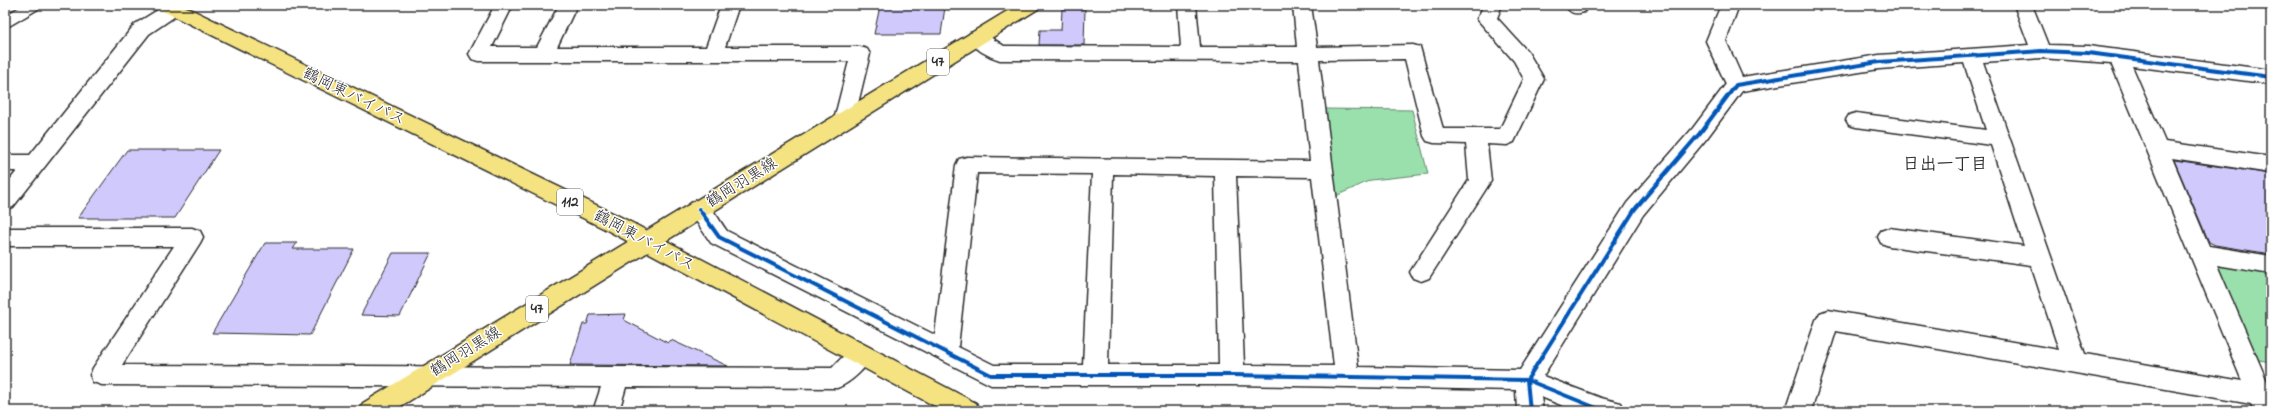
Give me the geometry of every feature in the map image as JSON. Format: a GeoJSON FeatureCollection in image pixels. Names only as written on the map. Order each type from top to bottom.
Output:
{"type":"FeatureCollection","features":[{"type":"Feature","properties":{"kind":"main road","name":"鶴岡羽黒線"},"geometry":{"type":"LineString","coordinates":[[372,411],[1031,5]]}},
{"type":"Feature","properties":{"kind":"main road","name":"鶴岡東バイパス"},"geometry":{"type":"LineString","coordinates":[[170,7],[611,222],[646,242],[967,411]]}},
{"type":"Feature","properties":{"kind":"street"},"geometry":{"type":"LineString","coordinates":[[504,5],[479,54],[860,54],[844,120]]}},
{"type":"Feature","properties":{"kind":"street"},"geometry":{"type":"LineString","coordinates":[[544,54],[568,5]]}},
{"type":"Feature","properties":{"kind":"street"},"geometry":{"type":"LineString","coordinates":[[714,54],[730,5]]}},
{"type":"Feature","properties":{"kind":"street"},"geometry":{"type":"LineString","coordinates":[[1188,5],[1191,54]]}},
{"type":"Feature","properties":{"kind":"street"},"geometry":{"type":"LineString","coordinates":[[1302,5],[1347,377]]}},
{"type":"Feature","properties":{"kind":"street"},"geometry":{"type":"LineString","coordinates":[[977,38],[1000,52],[1191,54],[1413,52],[1434,136],[1507,137],[1534,79],[1520,57],[1487,19],[1492,5]]}},
{"type":"Feature","properties":{"kind":"street"},"geometry":{"type":"LineString","coordinates":[[1574,5],[1576,8],[1579,5]]}},
{"type":"Feature","properties":{"kind":"street"},"geometry":{"type":"LineString","coordinates":[[1730,5],[1716,41],[1736,85]]}},
{"type":"Feature","properties":{"kind":"street"},"geometry":{"type":"LineString","coordinates":[[2023,5],[2040,51]]}},
{"type":"Feature","properties":{"kind":"street"},"geometry":{"type":"LineString","coordinates":[[5,201],[142,30],[170,7]]}},
{"type":"Feature","properties":{"kind":"street"},"geometry":{"type":"LineString","coordinates":[[1530,411],[1527,380],[1635,209],[1700,134],[1736,85],[1880,62],[2040,51],[2119,57],[2271,77]]}},
{"type":"Feature","properties":{"kind":"street"},"geometry":{"type":"LineString","coordinates":[[1970,55],[2075,362]]}},
{"type":"Feature","properties":{"kind":"street"},"geometry":{"type":"LineString","coordinates":[[2119,57],[2201,253],[2266,401]]}},
{"type":"Feature","properties":{"kind":"street"},"geometry":{"type":"LineString","coordinates":[[1856,120],[1999,139]]}},
{"type":"Feature","properties":{"kind":"street"},"geometry":{"type":"LineString","coordinates":[[1421,272],[1480,181],[1476,136]]}},
{"type":"Feature","properties":{"kind":"street"},"geometry":{"type":"LineString","coordinates":[[2157,148],[2271,165]]}},
{"type":"Feature","properties":{"kind":"street"},"geometry":{"type":"LineString","coordinates":[[5,163],[35,163]]}},
{"type":"Feature","properties":{"kind":"street"},"geometry":{"type":"LineString","coordinates":[[945,352],[967,165],[1322,169]]}},
{"type":"Feature","properties":{"kind":"street"},"geometry":{"type":"LineString","coordinates":[[1095,375],[1103,167]]}},
{"type":"Feature","properties":{"kind":"street"},"geometry":{"type":"LineString","coordinates":[[1225,168],[1232,376]]}},
{"type":"Feature","properties":{"kind":"street"},"geometry":{"type":"LineString","coordinates":[[700,209],[719,237],[991,375],[1347,377],[1527,380],[1599,409],[1612,411]]}},
{"type":"Feature","properties":{"kind":"street"},"geometry":{"type":"LineString","coordinates":[[5,237],[192,237],[102,375],[837,378],[861,355]]}},
{"type":"Feature","properties":{"kind":"street"},"geometry":{"type":"LineString","coordinates":[[1889,237],[2039,258]]}},
{"type":"Feature","properties":{"kind":"street"},"geometry":{"type":"LineString","coordinates":[[2201,253],[2271,265]]}},
{"type":"Feature","properties":{"kind":"street"},"geometry":{"type":"LineString","coordinates":[[1798,411],[1828,320],[2075,362],[2266,401]]}},
{"type":"Feature","properties":{"kind":"street"},"geometry":{"type":"LineString","coordinates":[[606,411],[617,377]]}},
{"type":"Feature","properties":{"kind":"lane"},"geometry":{"type":"LineString","coordinates":[[7,26],[34,5]]}},
{"type":"Feature","properties":{"kind":"green space"},"geometry":{"type":"Polygon","coordinates":[[[1324,109],[1412,110],[1428,174],[1371,180],[1336,196],[1324,109]]]}},
{"type":"Feature","properties":{"kind":"green space"},"geometry":{"type":"Polygon","coordinates":[[[2212,263],[2271,272],[2271,362],[2253,359],[2212,263]]]}},
{"type":"Feature","properties":{"kind":"building"},"geometry":{"type":"Polygon","coordinates":[[[880,6],[945,7],[941,34],[874,34],[880,6]]]}},
{"type":"Feature","properties":{"kind":"building"},"geometry":{"type":"Polygon","coordinates":[[[1062,9],[1085,9],[1084,45],[1039,45],[1040,30],[1061,30],[1062,9]]]}},
{"type":"Feature","properties":{"kind":"building"},"geometry":{"type":"Polygon","coordinates":[[[127,150],[219,150],[175,218],[78,218],[127,150]]]}},
{"type":"Feature","properties":{"kind":"building"},"geometry":{"type":"Polygon","coordinates":[[[2174,160],[2271,174],[2271,254],[2215,245],[2209,242],[2174,160]]]}},
{"type":"Feature","properties":{"kind":"building"},"geometry":{"type":"Polygon","coordinates":[[[265,243],[297,243],[293,249],[354,249],[310,335],[212,333],[265,243]]]}},
{"type":"Feature","properties":{"kind":"building"},"geometry":{"type":"Polygon","coordinates":[[[393,253],[431,253],[400,316],[361,315],[393,253]]]}},
{"type":"Feature","properties":{"kind":"building"},"geometry":{"type":"Polygon","coordinates":[[[626,314],[624,320],[668,343],[671,340],[728,366],[570,365],[583,324],[587,324],[590,315],[626,314]]]}},
{"type":"Feature","properties":{"kind":"cycle path"},"geometry":{"type":"LineString","coordinates":[[1530,411],[1527,380],[1635,209],[1700,133],[1736,85],[1879,62],[2041,51],[2088,53],[2271,77]]}},
{"type":"Feature","properties":{"kind":"cycle path"},"geometry":{"type":"LineString","coordinates":[[699,209],[719,237],[991,375],[1232,375],[1527,380],[1599,409],[1612,411]]}},
{"type":"Feature","properties":{"kind":"district","name":"日出一丁目"},"geometry":{"type":"Point","coordinates":[1945,164]}}]}
